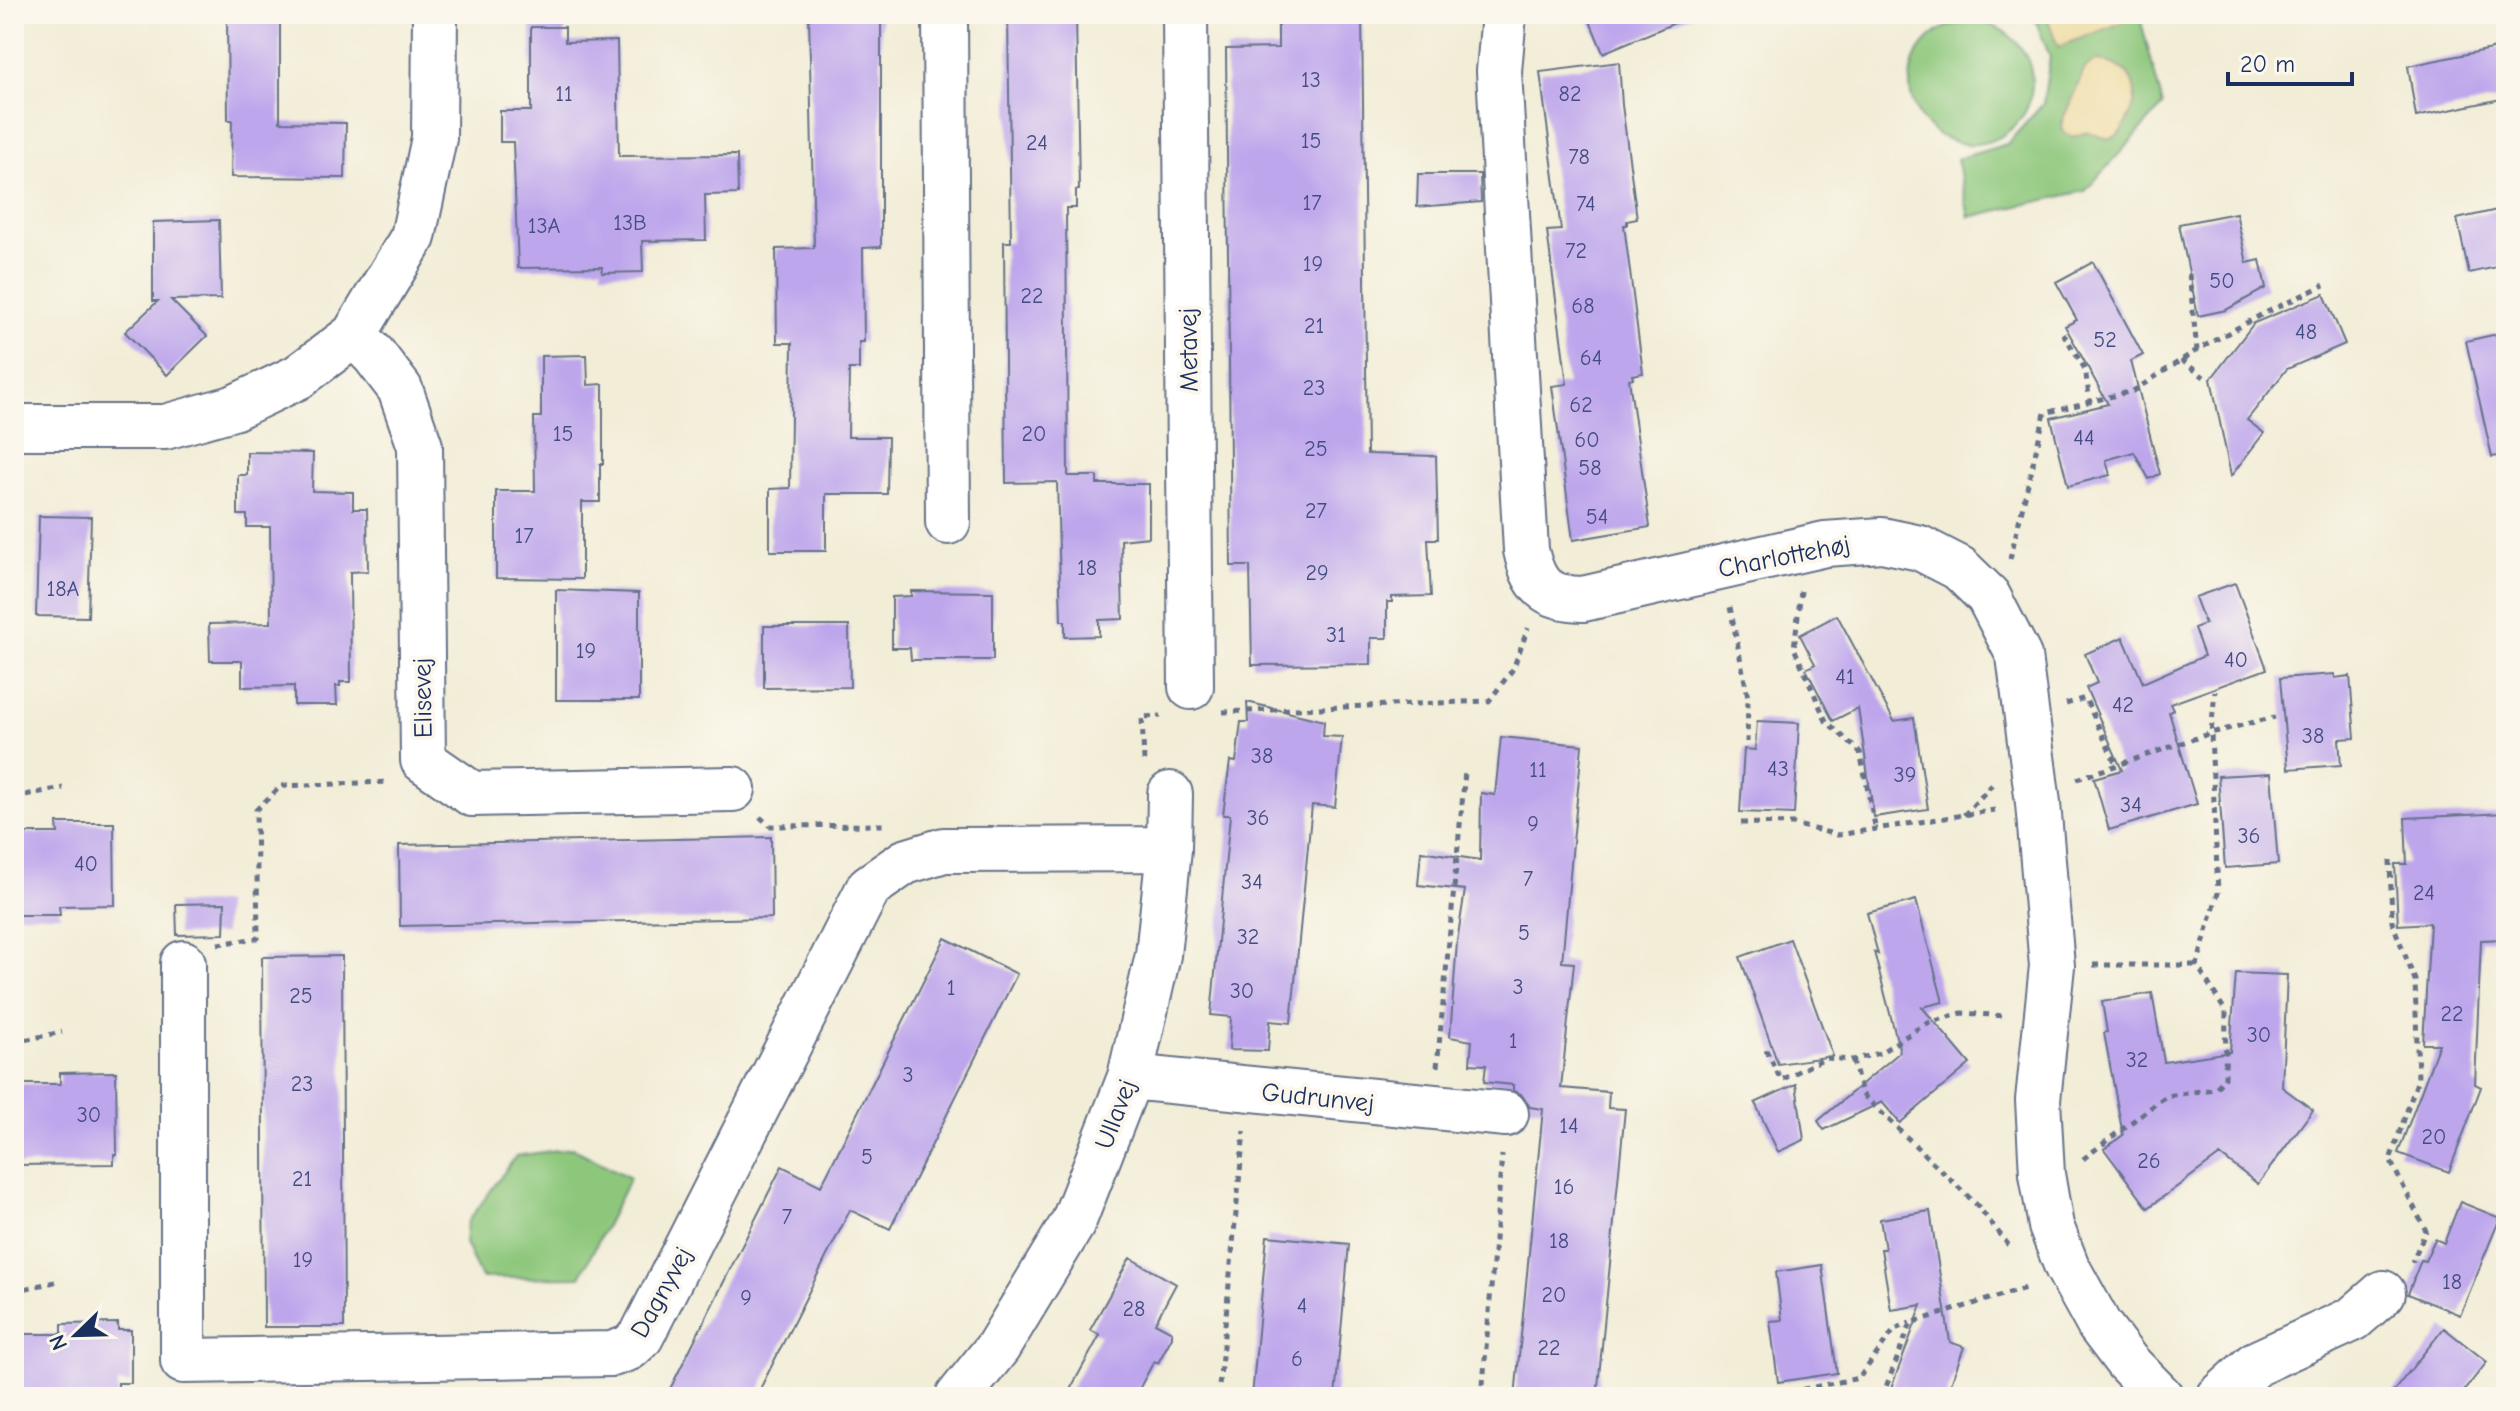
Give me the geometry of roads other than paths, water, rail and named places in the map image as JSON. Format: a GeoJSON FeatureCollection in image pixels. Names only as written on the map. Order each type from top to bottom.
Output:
{"type":"FeatureCollection","features":[{"type":"Feature","properties":{"kind":"street"},"geometry":{"type":"LineString","coordinates":[[14,427],[165,427],[233,408],[298,377],[354,335],[413,237],[434,138],[435,14]]}},
{"type":"Feature","properties":{"kind":"street"},"geometry":{"type":"LineString","coordinates":[[945,14],[948,522]]}},
{"type":"Feature","properties":{"kind":"street","name":"Metavej"},"geometry":{"type":"LineString","coordinates":[[1185,14],[1190,705]]}},
{"type":"Feature","properties":{"kind":"street","name":"Charlottehøj"},"geometry":{"type":"LineString","coordinates":[[1504,14],[1499,71],[1526,550],[1531,572],[1543,589],[1561,599],[1583,599],[1825,544],[1882,540],[1920,548],[1959,568],[1988,596],[2019,656],[2038,803],[2052,966],[2038,1100],[2042,1174],[2051,1226],[2067,1267],[2099,1325],[2127,1362],[2161,1397]]}},
{"type":"Feature","properties":{"kind":"street","name":"Elisevej"},"geometry":{"type":"LineString","coordinates":[[354,335],[400,389],[420,446],[423,760],[472,794],[733,789]]}},
{"type":"Feature","properties":{"kind":"street","name":"Ullavej"},"geometry":{"type":"LineString","coordinates":[[958,1397],[998,1347],[1073,1223],[1130,1077],[1158,955],[1169,849],[1170,794]]}},
{"type":"Feature","properties":{"kind":"street","name":"Dagnyvej"},"geometry":{"type":"LineString","coordinates":[[183,963],[183,1361],[612,1354],[629,1348],[641,1337],[869,887],[905,862],[944,850],[1169,849]]}},
{"type":"Feature","properties":{"kind":"street","name":"Gudrunvej"},"geometry":{"type":"LineString","coordinates":[[1130,1077],[1506,1114]]}},
{"type":"Feature","properties":{"kind":"street"},"geometry":{"type":"LineString","coordinates":[[2219,1397],[2255,1364],[2353,1319],[2383,1293]]}}]}
